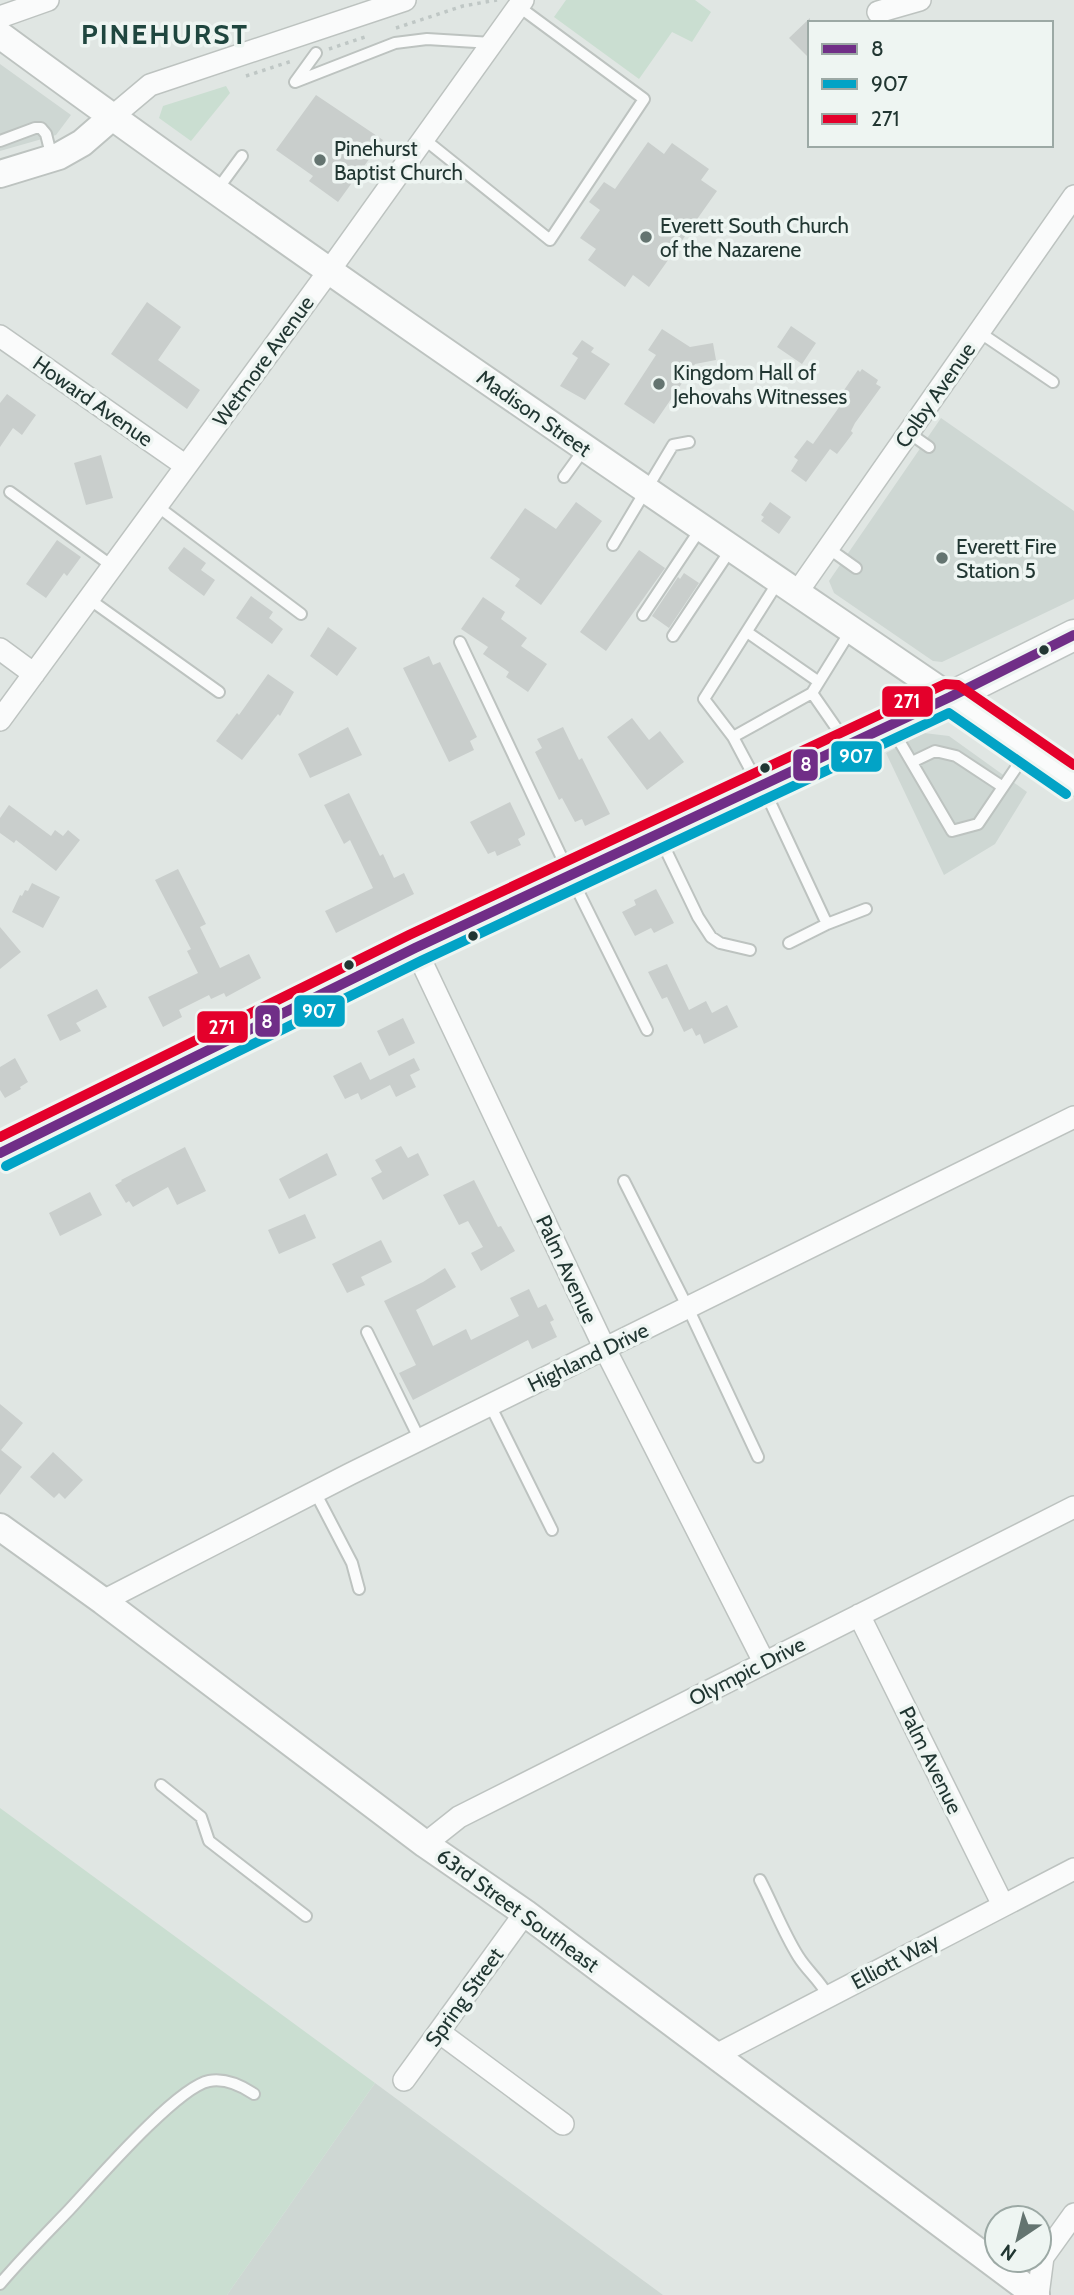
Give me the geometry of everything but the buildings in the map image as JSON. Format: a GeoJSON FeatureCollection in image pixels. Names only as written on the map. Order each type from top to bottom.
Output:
{"type":"FeatureCollection","features":[{"type":"Feature","properties":{"kind":"main road"},"geometry":{"type":"LineString","coordinates":[[0,1153],[415,948],[950,697],[1074,635]]}},
{"type":"Feature","properties":{"kind":"street"},"geometry":{"type":"LineString","coordinates":[[0,17],[47,0]]}},
{"type":"Feature","properties":{"kind":"street"},"geometry":{"type":"LineString","coordinates":[[878,12],[920,0]]}},
{"type":"Feature","properties":{"kind":"street"},"geometry":{"type":"LineString","coordinates":[[0,174],[52,158],[82,143],[150,85],[390,2]]}},
{"type":"Feature","properties":{"kind":"street","name":"Wetmore Avenue"},"geometry":{"type":"LineString","coordinates":[[0,720],[329,271],[521,3]]}},
{"type":"Feature","properties":{"kind":"street","name":"Madison Street"},"geometry":{"type":"LineString","coordinates":[[0,35],[329,271],[787,588],[1074,782]]}},
{"type":"Feature","properties":{"kind":"street","name":"Colby Avenue"},"geometry":{"type":"LineString","coordinates":[[787,588],[828,548],[1074,196]]}},
{"type":"Feature","properties":{"kind":"street","name":"Howard Avenue"},"geometry":{"type":"LineString","coordinates":[[0,336],[186,466]]}},
{"type":"Feature","properties":{"kind":"street"},"geometry":{"type":"LineString","coordinates":[[0,649],[34,674]]}},
{"type":"Feature","properties":{"kind":"street","name":"Palm Avenue"},"geometry":{"type":"LineString","coordinates":[[415,948],[605,1349],[764,1662]]}},
{"type":"Feature","properties":{"kind":"street","name":"Highland Drive"},"geometry":{"type":"LineString","coordinates":[[103,1601],[419,1440],[1074,1117]]}},
{"type":"Feature","properties":{"kind":"street","name":"Olympic Drive"},"geometry":{"type":"LineString","coordinates":[[425,1844],[459,1817],[1074,1507]]}},
{"type":"Feature","properties":{"kind":"street","name":"63rd Street Southeast"},"geometry":{"type":"LineString","coordinates":[[0,1527],[103,1601],[425,1844],[525,1913],[1037,2295]]}},
{"type":"Feature","properties":{"kind":"street","name":"Palm Avenue"},"geometry":{"type":"LineString","coordinates":[[859,1615],[1003,1905]]}},
{"type":"Feature","properties":{"kind":"street","name":"Elliott Way"},"geometry":{"type":"LineString","coordinates":[[716,2055],[1074,1869]]}},
{"type":"Feature","properties":{"kind":"street","name":"Spring Street"},"geometry":{"type":"LineString","coordinates":[[404,2080],[525,1913]]}},
{"type":"Feature","properties":{"kind":"street"},"geometry":{"type":"LineString","coordinates":[[439,2032],[563,2124]]}},
{"type":"Feature","properties":{"kind":"street"},"geometry":{"type":"LineString","coordinates":[[1037,2295],[1043,2258],[1074,2214]]}},
{"type":"Feature","properties":{"kind":"lane"},"geometry":{"type":"LineString","coordinates":[[424,139],[550,240],[645,99],[521,3]]}},
{"type":"Feature","properties":{"kind":"lane"},"geometry":{"type":"LineString","coordinates":[[316,53],[295,82],[395,43],[428,39],[492,43]]}},
{"type":"Feature","properties":{"kind":"lane"},"geometry":{"type":"LineString","coordinates":[[0,141],[41,128],[46,134],[52,158]]}},
{"type":"Feature","properties":{"kind":"lane"},"geometry":{"type":"LineString","coordinates":[[216,191],[242,156]]}},
{"type":"Feature","properties":{"kind":"lane"},"geometry":{"type":"LineString","coordinates":[[979,332],[1053,382]]}},
{"type":"Feature","properties":{"kind":"lane"},"geometry":{"type":"LineString","coordinates":[[909,433],[929,447]]}},
{"type":"Feature","properties":{"kind":"lane"},"geometry":{"type":"LineString","coordinates":[[613,545],[673,445],[688,442]]}},
{"type":"Feature","properties":{"kind":"lane"},"geometry":{"type":"LineString","coordinates":[[564,477],[585,448]]}},
{"type":"Feature","properties":{"kind":"lane"},"geometry":{"type":"LineString","coordinates":[[10,492],[112,566]]}},
{"type":"Feature","properties":{"kind":"lane"},"geometry":{"type":"LineString","coordinates":[[157,506],[301,614]]}},
{"type":"Feature","properties":{"kind":"lane"},"geometry":{"type":"LineString","coordinates":[[643,615],[701,528]]}},
{"type":"Feature","properties":{"kind":"lane"},"geometry":{"type":"LineString","coordinates":[[828,548],[856,568]]}},
{"type":"Feature","properties":{"kind":"lane"},"geometry":{"type":"LineString","coordinates":[[673,636],[731,549]]}},
{"type":"Feature","properties":{"kind":"lane"},"geometry":{"type":"LineString","coordinates":[[787,588],[747,632],[704,699],[733,737],[761,785],[827,924]]}},
{"type":"Feature","properties":{"kind":"lane"},"geometry":{"type":"LineString","coordinates":[[89,598],[219,692]]}},
{"type":"Feature","properties":{"kind":"lane"},"geometry":{"type":"LineString","coordinates":[[733,737],[812,693],[850,630]]}},
{"type":"Feature","properties":{"kind":"lane"},"geometry":{"type":"LineString","coordinates":[[747,632],[819,682]]}},
{"type":"Feature","properties":{"kind":"lane"},"geometry":{"type":"LineString","coordinates":[[460,642],[647,1030]]}},
{"type":"Feature","properties":{"kind":"lane"},"geometry":{"type":"LineString","coordinates":[[812,693],[847,745]]}},
{"type":"Feature","properties":{"kind":"lane"},"geometry":{"type":"LineString","coordinates":[[890,725],[952,831],[978,824],[1028,750]]}},
{"type":"Feature","properties":{"kind":"lane"},"geometry":{"type":"LineString","coordinates":[[912,762],[935,751],[956,756],[1003,788]]}},
{"type":"Feature","properties":{"kind":"lane"},"geometry":{"type":"LineString","coordinates":[[657,834],[698,917],[711,937],[720,943],[750,950]]}},
{"type":"Feature","properties":{"kind":"lane"},"geometry":{"type":"LineString","coordinates":[[789,943],[866,909]]}},
{"type":"Feature","properties":{"kind":"lane"},"geometry":{"type":"LineString","coordinates":[[624,1181],[688,1308],[758,1457]]}},
{"type":"Feature","properties":{"kind":"lane"},"geometry":{"type":"LineString","coordinates":[[367,1332],[419,1440]]}},
{"type":"Feature","properties":{"kind":"lane"},"geometry":{"type":"LineString","coordinates":[[490,1405],[552,1530]]}},
{"type":"Feature","properties":{"kind":"lane"},"geometry":{"type":"LineString","coordinates":[[315,1492],[352,1563],[359,1589]]}},
{"type":"Feature","properties":{"kind":"lane"},"geometry":{"type":"LineString","coordinates":[[161,1785],[201,1817],[209,1842],[306,1916]]}},
{"type":"Feature","properties":{"kind":"lane"},"geometry":{"type":"LineString","coordinates":[[760,1880],[796,1953],[819,1979],[828,1996]]}},
{"type":"Feature","properties":{"kind":"lane"},"geometry":{"type":"LineString","coordinates":[[0,2284],[162,2112],[193,2087],[211,2080],[226,2081],[254,2094]]}},
{"type":"Feature","properties":{"kind":"shaded area"},"geometry":{"type":"Polygon","coordinates":[[[0,64],[71,115],[56,135],[0,151],[0,64]]]}},
{"type":"Feature","properties":{"kind":"shaded area"},"geometry":{"type":"Polygon","coordinates":[[[941,418],[1074,511],[1074,599],[942,662],[933,661],[834,593],[829,581],[941,418]]]}},
{"type":"Feature","properties":{"kind":"shaded area"},"geometry":{"type":"Polygon","coordinates":[[[924,733],[949,736],[1027,792],[995,844],[944,875],[886,753],[924,733]]]}},
{"type":"Feature","properties":{"kind":"shaded area"},"geometry":{"type":"Polygon","coordinates":[[[375,2083],[663,2295],[227,2295],[375,2083]]]}},
{"type":"Feature","properties":{"kind":"green space"},"geometry":{"type":"Polygon","coordinates":[[[566,0],[695,0],[711,12],[692,42],[672,32],[639,79],[554,17],[566,0]]]}},
{"type":"Feature","properties":{"kind":"green space"},"geometry":{"type":"Polygon","coordinates":[[[226,86],[230,93],[191,141],[159,118],[163,106],[226,86]]]}},
{"type":"Feature","properties":{"kind":"green space"},"geometry":{"type":"Polygon","coordinates":[[[0,1808],[375,2083],[227,2295],[0,2295],[0,1808]]]}},
{"type":"Feature","properties":{"kind":"transit line","name":"8"},"geometry":{"type":"LineString","coordinates":[[0,1153],[415,948],[950,697],[1074,635]]}},
{"type":"Feature","properties":{"kind":"transit line","name":"271"},"geometry":{"type":"LineString","coordinates":[[0,1137],[409,935],[945,684],[958,685],[1074,765]]}},
{"type":"Feature","properties":{"kind":"transit line","name":"907"},"geometry":{"type":"LineString","coordinates":[[6,1166],[421,961],[949,713],[1066,794]]}},
{"type":"Feature","properties":{"kind":"place","name":"Pinehurst Baptist Church"},"geometry":{"type":"Point","coordinates":[320,160]}},
{"type":"Feature","properties":{"kind":"place","name":"Everett South Church of the Nazarene"},"geometry":{"type":"Point","coordinates":[646,237]}},
{"type":"Feature","properties":{"kind":"place","name":"Kingdom Hall of Jehovahs Witnesses"},"geometry":{"type":"Point","coordinates":[659,384]}},
{"type":"Feature","properties":{"kind":"place","name":"Everett Fire Station 5"},"geometry":{"type":"Point","coordinates":[942,558]}},
{"type":"Feature","properties":{"kind":"district","name":"PINEHURST"},"geometry":{"type":"Point","coordinates":[165,34]}}]}
